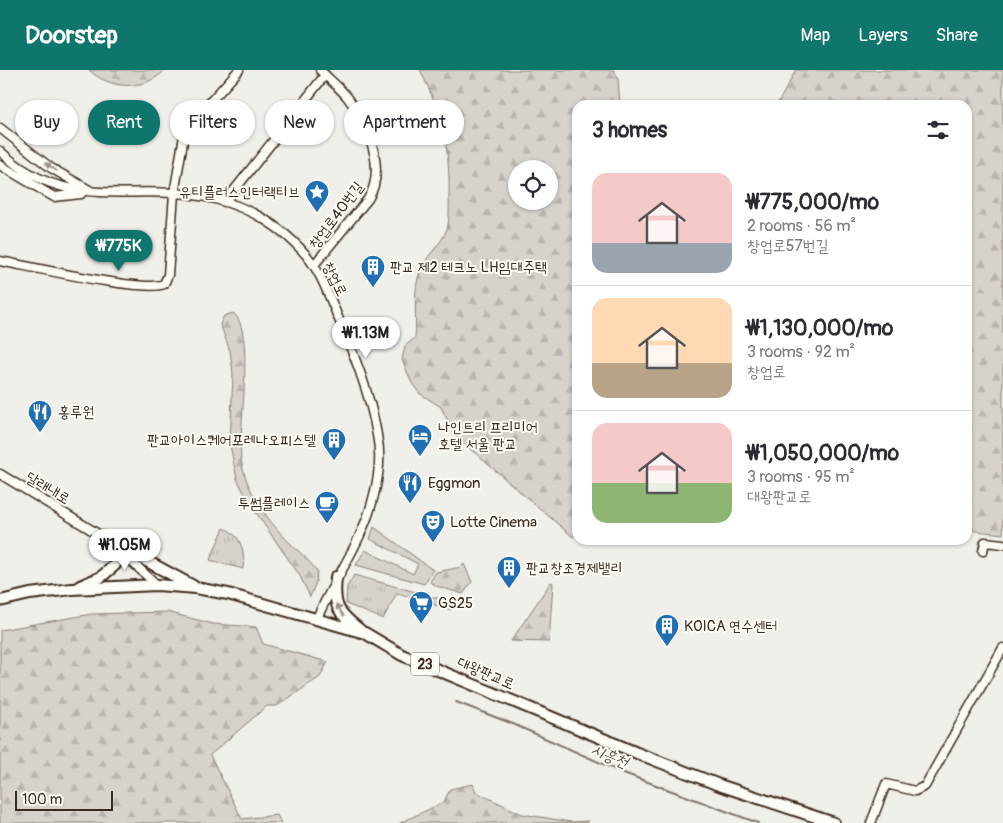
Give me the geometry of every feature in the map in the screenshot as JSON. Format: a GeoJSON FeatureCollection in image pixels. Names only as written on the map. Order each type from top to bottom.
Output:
{"type":"FeatureCollection","features":[{"type":"Feature","properties":{"kind":"main road"},"geometry":{"type":"LineString","coordinates":[[108,540],[196,588]]}},
{"type":"Feature","properties":{"kind":"main road"},"geometry":{"type":"LineString","coordinates":[[72,588],[101,577],[116,565],[117,556],[108,540]]}},
{"type":"Feature","properties":{"kind":"main road"},"geometry":{"type":"LineString","coordinates":[[336,577],[335,600],[339,611],[365,634]]}},
{"type":"Feature","properties":{"kind":"main road","name":"대왕판교로"},"geometry":{"type":"LineString","coordinates":[[0,602],[72,588],[157,585],[196,588],[228,594],[317,618],[365,634],[402,654],[637,753],[719,785],[834,823]]}},
{"type":"Feature","properties":{"kind":"street"},"geometry":{"type":"LineString","coordinates":[[0,261],[127,284],[160,285],[167,280],[174,194],[186,129],[239,70]]}},
{"type":"Feature","properties":{"kind":"street","name":"창업로40번길"},"geometry":{"type":"LineString","coordinates":[[225,202],[323,72],[346,96],[360,119],[375,156],[377,178],[375,188],[364,205],[314,266]]}},
{"type":"Feature","properties":{"kind":"street"},"geometry":{"type":"LineString","coordinates":[[0,128],[51,168],[92,192]]}},
{"type":"Feature","properties":{"kind":"street"},"geometry":{"type":"LineString","coordinates":[[0,151],[9,159],[41,179],[59,187],[92,192]]}},
{"type":"Feature","properties":{"kind":"street"},"geometry":{"type":"LineString","coordinates":[[0,165],[54,197],[92,192]]}},
{"type":"Feature","properties":{"kind":"street","name":"창업로"},"geometry":{"type":"LineString","coordinates":[[92,192],[174,194],[206,197],[225,202],[260,216],[293,242],[314,266],[344,332],[367,394],[378,443],[378,472],[372,501],[356,542],[336,577],[317,618]]}},
{"type":"Feature","properties":{"kind":"street","name":"달래내로"},"geometry":{"type":"LineString","coordinates":[[0,474],[108,540],[157,585]]}},
{"type":"Feature","properties":{"kind":"street"},"geometry":{"type":"LineString","coordinates":[[983,551],[985,542],[1003,544]]}},
{"type":"Feature","properties":{"kind":"street"},"geometry":{"type":"LineString","coordinates":[[870,823],[886,784],[915,791],[924,786],[1003,648]]}},
{"type":"Feature","properties":{"kind":"green space"},"geometry":{"type":"Polygon","coordinates":[[[89,70],[165,70],[148,82],[138,85],[127,85],[107,81],[97,77],[89,70]]]}},
{"type":"Feature","properties":{"kind":"green space"},"geometry":{"type":"Polygon","coordinates":[[[420,70],[614,70],[618,79],[620,100],[572,100],[572,536],[455,436],[441,407],[419,393],[412,383],[402,360],[405,346],[415,338],[418,278],[424,263],[444,236],[449,221],[449,177],[446,146],[464,145],[464,100],[434,100],[420,70]]]}},
{"type":"Feature","properties":{"kind":"green space"},"geometry":{"type":"Polygon","coordinates":[[[796,70],[1003,70],[1003,534],[972,530],[972,100],[780,100],[796,70]]]}},
{"type":"Feature","properties":{"kind":"green space"},"geometry":{"type":"Polygon","coordinates":[[[233,313],[240,323],[244,338],[245,359],[241,445],[243,470],[252,493],[265,514],[280,533],[317,571],[316,582],[310,597],[300,576],[250,504],[237,479],[230,445],[233,373],[230,351],[220,324],[224,316],[233,313]]]}},
{"type":"Feature","properties":{"kind":"green space"},"geometry":{"type":"Polygon","coordinates":[[[374,527],[433,570],[424,584],[356,565],[365,550],[413,574],[418,564],[370,539],[374,527]]]}},
{"type":"Feature","properties":{"kind":"green space"},"geometry":{"type":"Polygon","coordinates":[[[224,528],[235,535],[241,545],[243,550],[243,569],[210,560],[224,528]]]}},
{"type":"Feature","properties":{"kind":"green space"},"geometry":{"type":"Polygon","coordinates":[[[464,564],[472,582],[463,594],[436,586],[430,582],[436,572],[461,567],[464,564]]]}},
{"type":"Feature","properties":{"kind":"green space"},"geometry":{"type":"Polygon","coordinates":[[[354,575],[455,603],[451,610],[397,593],[383,619],[346,604],[347,587],[354,575]]]}},
{"type":"Feature","properties":{"kind":"green space"},"geometry":{"type":"Polygon","coordinates":[[[551,582],[553,583],[549,642],[511,641],[551,582]]]}},
{"type":"Feature","properties":{"kind":"green space"},"geometry":{"type":"Polygon","coordinates":[[[167,612],[213,624],[256,627],[263,644],[328,662],[320,677],[277,706],[267,706],[210,755],[242,819],[277,815],[281,823],[0,823],[0,630],[92,614],[167,612]]]}},
{"type":"Feature","properties":{"kind":"green space"},"geometry":{"type":"Polygon","coordinates":[[[473,784],[476,792],[522,814],[571,822],[588,821],[588,823],[400,823],[444,802],[450,789],[473,784]]]}},
{"type":"Feature","properties":{"kind":"waterway","name":"시흥천"},"geometry":{"type":"LineString","coordinates":[[456,702],[513,724],[621,772],[758,823]]}},
{"type":"Feature","properties":{"kind":"place","name":"유티플러스인터랙티브"},"geometry":{"type":"Point","coordinates":[317,213]}},
{"type":"Feature","properties":{"kind":"place","name":"판교 제2 테크노 LH임대주택"},"geometry":{"type":"Point","coordinates":[373,288]}},
{"type":"Feature","properties":{"kind":"place","name":"홍루원"},"geometry":{"type":"Point","coordinates":[40,433]}},
{"type":"Feature","properties":{"kind":"place","name":"나인트리 프리미어 호텔 서울 판교"},"geometry":{"type":"Point","coordinates":[420,457]}},
{"type":"Feature","properties":{"kind":"place","name":"판교아이스퀘어포레나오피스텔"},"geometry":{"type":"Point","coordinates":[334,461]}},
{"type":"Feature","properties":{"kind":"place","name":"Eggmon"},"geometry":{"type":"Point","coordinates":[410,504]}},
{"type":"Feature","properties":{"kind":"place","name":"투썸플레이스"},"geometry":{"type":"Point","coordinates":[327,524]}},
{"type":"Feature","properties":{"kind":"place","name":"Lotte Cinema"},"geometry":{"type":"Point","coordinates":[433,543]}},
{"type":"Feature","properties":{"kind":"place","name":"판교창조경제밸리"},"geometry":{"type":"Point","coordinates":[509,589]}},
{"type":"Feature","properties":{"kind":"place","name":"GS25"},"geometry":{"type":"Point","coordinates":[421,624]}},
{"type":"Feature","properties":{"kind":"place","name":"KOICA 연수센터"},"geometry":{"type":"Point","coordinates":[667,647]}}]}
